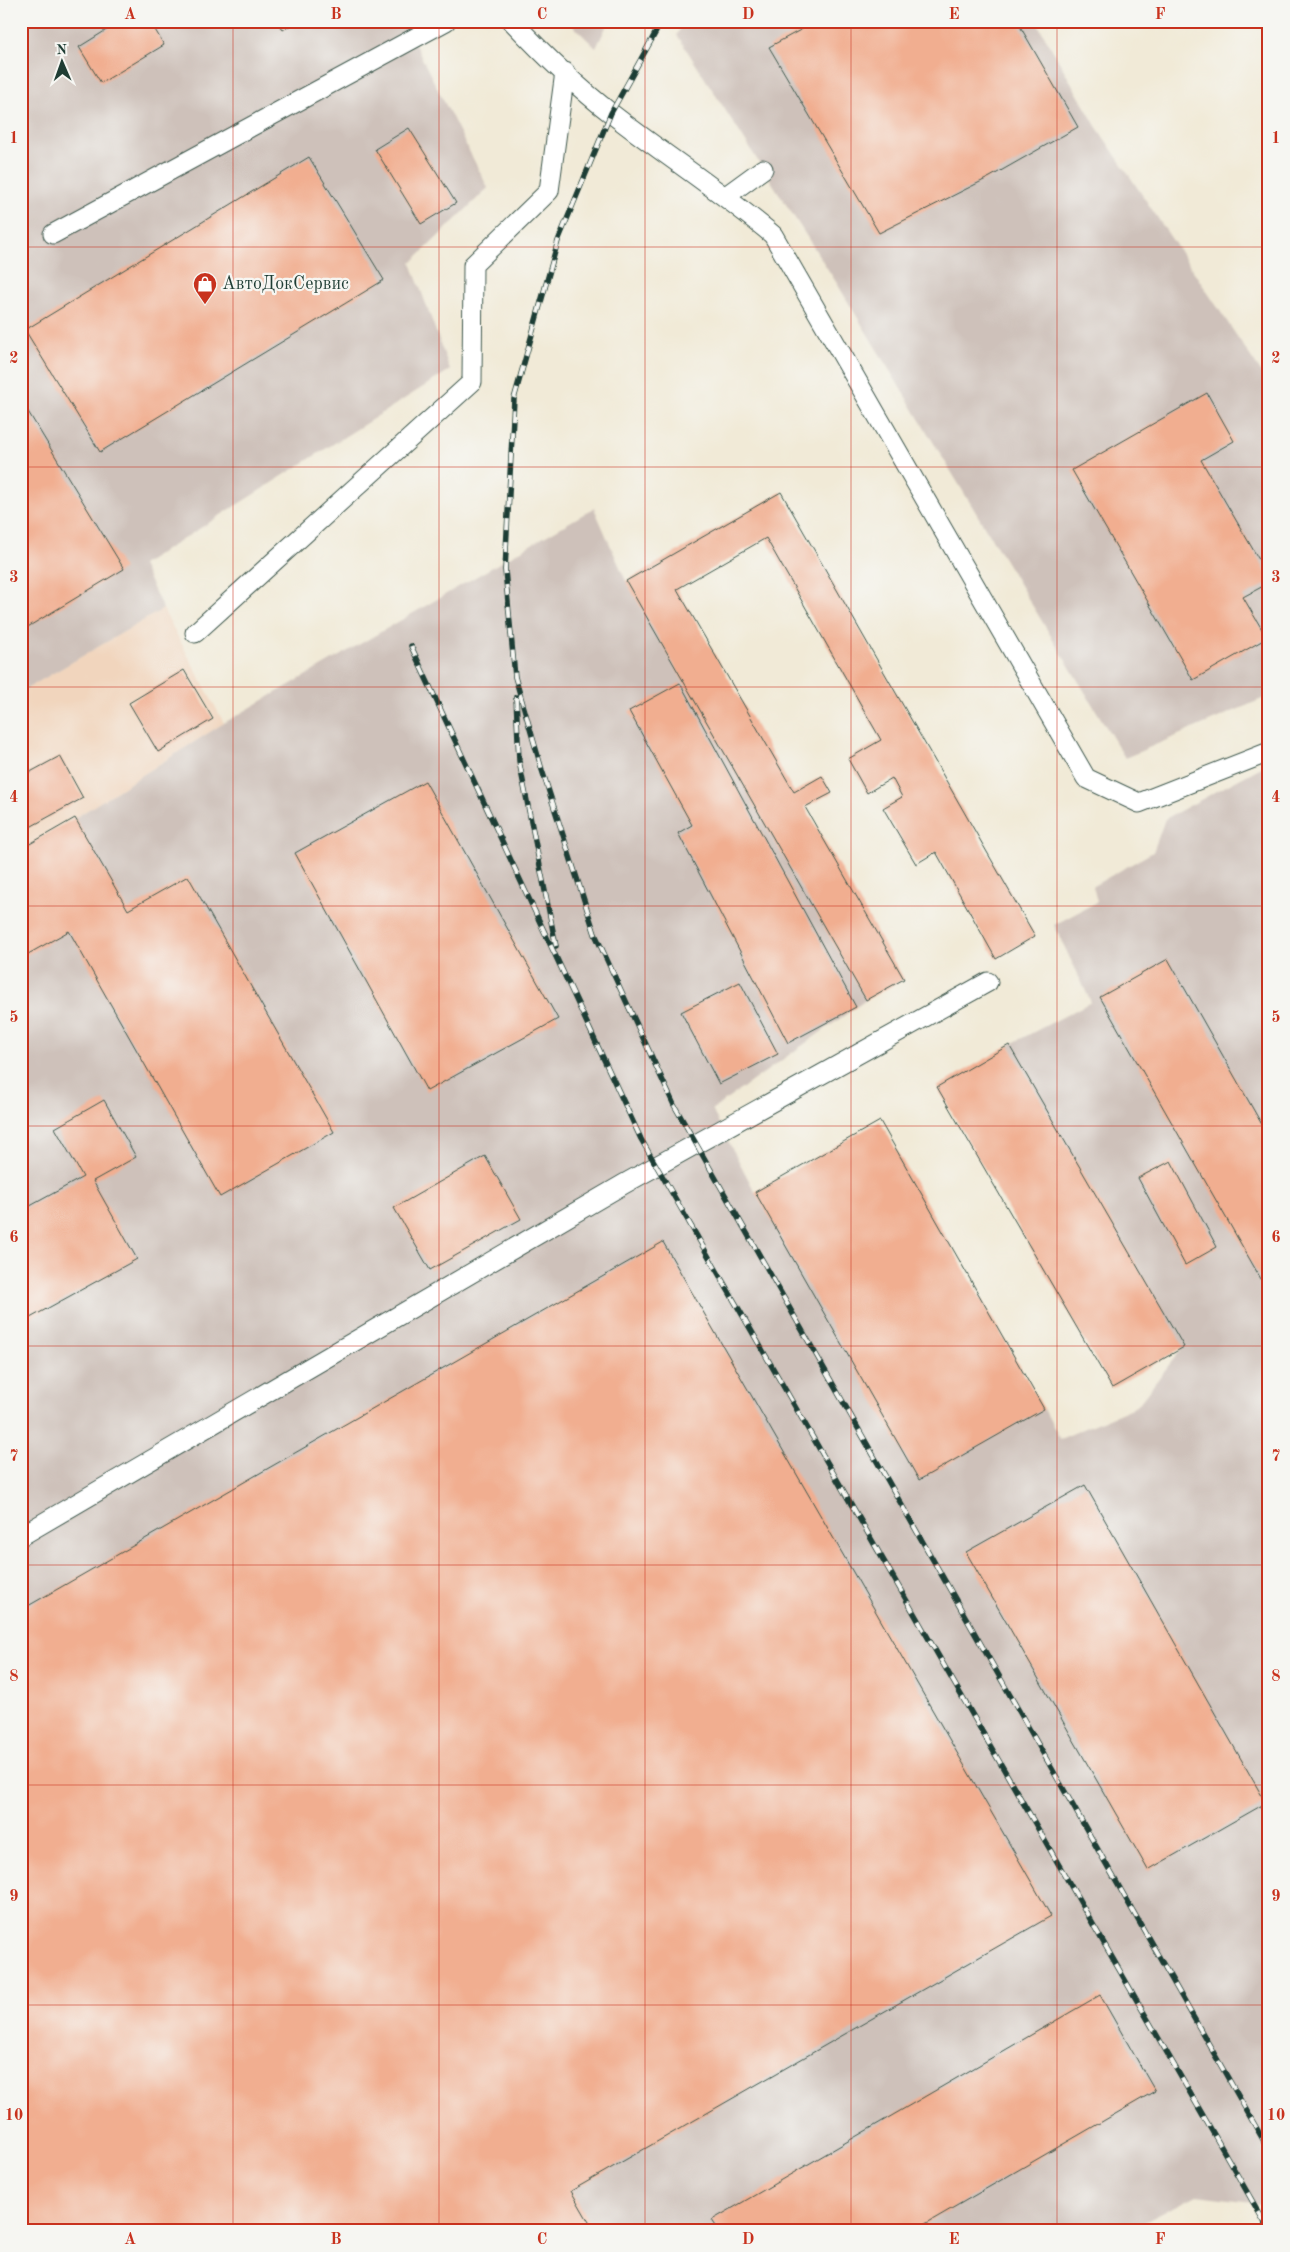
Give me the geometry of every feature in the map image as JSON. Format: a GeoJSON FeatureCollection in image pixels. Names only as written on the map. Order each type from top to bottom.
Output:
{"type":"FeatureCollection","features":[{"type":"Feature","properties":{"kind":"lane"},"geometry":{"type":"LineString","coordinates":[[53,234],[446,21]]}},
{"type":"Feature","properties":{"kind":"lane"},"geometry":{"type":"LineString","coordinates":[[512,21],[611,113],[726,196],[773,236],[1086,778],[1139,802],[1269,752]]}},
{"type":"Feature","properties":{"kind":"lane"},"geometry":{"type":"LineString","coordinates":[[195,633],[472,382],[473,265],[549,191],[565,72]]}},
{"type":"Feature","properties":{"kind":"lane"},"geometry":{"type":"LineString","coordinates":[[726,196],[763,169]]}},
{"type":"Feature","properties":{"kind":"lane"},"geometry":{"type":"LineString","coordinates":[[21,1536],[624,1184],[988,982]]}},
{"type":"Feature","properties":{"kind":"shaded area"},"geometry":{"type":"Polygon","coordinates":[[[21,21],[403,21],[488,188],[411,263],[450,370],[142,565],[163,609],[21,692],[21,21]]]}},
{"type":"Feature","properties":{"kind":"shaded area"},"geometry":{"type":"Polygon","coordinates":[[[568,21],[609,21],[596,48],[568,21]]]}},
{"type":"Feature","properties":{"kind":"shaded area"},"geometry":{"type":"Polygon","coordinates":[[[684,21],[1036,21],[1096,126],[1269,384],[1269,696],[1125,758],[836,282],[677,35],[684,21]]]}},
{"type":"Feature","properties":{"kind":"shaded area"},"geometry":{"type":"Polygon","coordinates":[[[594,508],[626,581],[866,1000],[712,1110],[755,1192],[919,1479],[1044,1409],[1060,1439],[1137,1406],[1183,1347],[1009,1045],[1091,1002],[1054,925],[1097,902],[1093,886],[1153,852],[1165,819],[1269,763],[1269,2204],[1197,2195],[1127,2231],[21,2231],[21,849],[75,818],[224,723],[594,508]]]}},
{"type":"Feature","properties":{"kind":"shaded area"},"geometry":{"type":"Polygon","coordinates":[[[163,609],[224,723],[75,818],[21,849],[21,692],[163,609]]]}},
{"type":"Feature","properties":{"kind":"building"},"geometry":{"type":"Polygon","coordinates":[[[121,21],[150,21],[164,45],[101,83],[79,47],[121,21]]]}},
{"type":"Feature","properties":{"kind":"building"},"geometry":{"type":"Polygon","coordinates":[[[277,21],[297,21],[283,30],[277,21]]]}},
{"type":"Feature","properties":{"kind":"building"},"geometry":{"type":"Polygon","coordinates":[[[817,21],[1017,21],[1078,127],[990,177],[879,233],[769,47],[817,21]]]}},
{"type":"Feature","properties":{"kind":"building"},"geometry":{"type":"Polygon","coordinates":[[[409,128],[456,203],[421,224],[375,149],[409,128]]]}},
{"type":"Feature","properties":{"kind":"building","name":"АвтоДокСервис"},"geometry":{"type":"Polygon","coordinates":[[[309,157],[384,280],[100,452],[25,330],[309,157]]]}},
{"type":"Feature","properties":{"kind":"building"},"geometry":{"type":"Polygon","coordinates":[[[1207,393],[1234,441],[1201,460],[1269,577],[1269,583],[1243,597],[1267,638],[1193,680],[1072,470],[1207,393]]]}},
{"type":"Feature","properties":{"kind":"building"},"geometry":{"type":"Polygon","coordinates":[[[21,400],[124,569],[21,631],[21,400]]]}},
{"type":"Feature","properties":{"kind":"building"},"geometry":{"type":"Polygon","coordinates":[[[781,492],[1035,936],[996,959],[936,852],[916,864],[883,808],[902,797],[892,778],[867,793],[848,759],[881,740],[766,538],[677,589],[794,792],[822,776],[832,793],[805,807],[904,979],[866,1000],[626,581],[781,492]]]}},
{"type":"Feature","properties":{"kind":"building"},"geometry":{"type":"Polygon","coordinates":[[[184,670],[213,719],[158,752],[129,703],[184,670]]]}},
{"type":"Feature","properties":{"kind":"building"},"geometry":{"type":"Polygon","coordinates":[[[680,683],[856,1007],[788,1043],[678,833],[692,825],[629,711],[680,683]]]}},
{"type":"Feature","properties":{"kind":"building"},"geometry":{"type":"Polygon","coordinates":[[[60,756],[83,798],[21,832],[21,777],[60,756]]]}},
{"type":"Feature","properties":{"kind":"building"},"geometry":{"type":"Polygon","coordinates":[[[425,781],[558,1019],[427,1091],[295,853],[425,781]]]}},
{"type":"Feature","properties":{"kind":"building"},"geometry":{"type":"Polygon","coordinates":[[[75,818],[128,910],[188,876],[334,1132],[220,1197],[69,931],[21,958],[21,849],[75,818]]]}},
{"type":"Feature","properties":{"kind":"building"},"geometry":{"type":"Polygon","coordinates":[[[1168,959],[1269,1137],[1269,1293],[1100,997],[1168,959]]]}},
{"type":"Feature","properties":{"kind":"building"},"geometry":{"type":"Polygon","coordinates":[[[740,982],[778,1054],[719,1084],[681,1012],[740,982]]]}},
{"type":"Feature","properties":{"kind":"building"},"geometry":{"type":"Polygon","coordinates":[[[1009,1045],[1184,1347],[1112,1388],[937,1087],[1009,1045]]]}},
{"type":"Feature","properties":{"kind":"building"},"geometry":{"type":"Polygon","coordinates":[[[104,1100],[136,1157],[93,1181],[137,1259],[21,1323],[21,1211],[83,1177],[55,1128],[104,1100]]]}},
{"type":"Feature","properties":{"kind":"building"},"geometry":{"type":"Polygon","coordinates":[[[880,1121],[1044,1409],[919,1480],[755,1192],[880,1121]]]}},
{"type":"Feature","properties":{"kind":"building"},"geometry":{"type":"Polygon","coordinates":[[[485,1156],[521,1219],[430,1270],[394,1208],[485,1156]]]}},
{"type":"Feature","properties":{"kind":"building"},"geometry":{"type":"Polygon","coordinates":[[[1171,1161],[1217,1247],[1185,1265],[1138,1178],[1171,1161]]]}},
{"type":"Feature","properties":{"kind":"building"},"geometry":{"type":"Polygon","coordinates":[[[663,1242],[1051,1916],[571,2191],[593,2229],[591,2231],[21,2231],[21,1610],[663,1242]]]}},
{"type":"Feature","properties":{"kind":"building"},"geometry":{"type":"Polygon","coordinates":[[[1085,1485],[1266,1803],[1148,1870],[966,1552],[1085,1485]]]}},
{"type":"Feature","properties":{"kind":"building"},"geometry":{"type":"Polygon","coordinates":[[[1100,1995],[1155,2091],[913,2231],[719,2231],[712,2220],[1100,1995]]]}},
{"type":"Feature","properties":{"kind":"railway"},"geometry":{"type":"LineString","coordinates":[[662,21],[611,113],[558,241],[514,399],[505,570],[515,677],[542,770],[595,934],[674,1105],[1269,2150]]}},
{"type":"Feature","properties":{"kind":"railway"},"geometry":{"type":"LineString","coordinates":[[411,646],[641,1139],[1269,2230]]}},
{"type":"Feature","properties":{"kind":"railway"},"geometry":{"type":"LineString","coordinates":[[516,697],[519,761],[556,946]]}},
{"type":"Feature","properties":{"kind":"place","name":"АвтоДокСервис"},"geometry":{"type":"Point","coordinates":[205,305]}}]}
